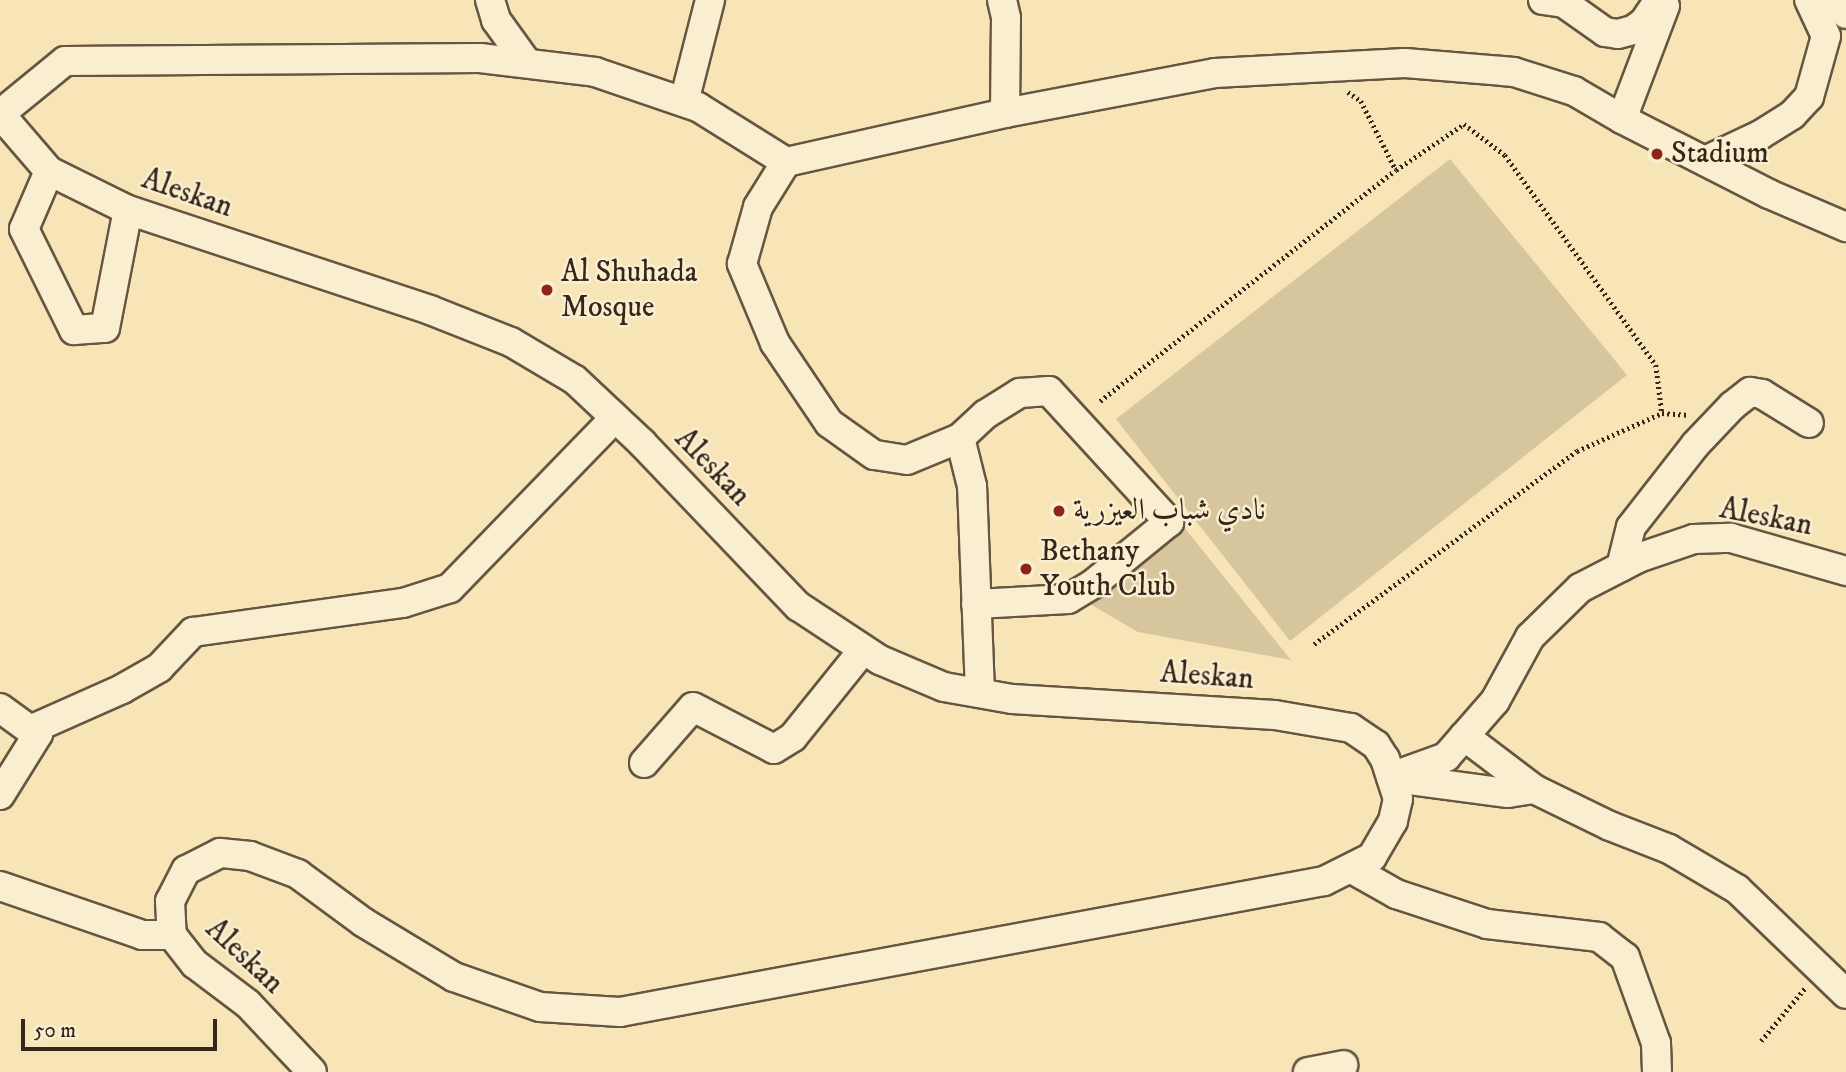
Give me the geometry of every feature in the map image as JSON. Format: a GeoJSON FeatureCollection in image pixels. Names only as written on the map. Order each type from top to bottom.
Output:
{"type":"FeatureCollection","features":[{"type":"Feature","properties":{"kind":"street"},"geometry":{"type":"LineString","coordinates":[[490,0],[496,20],[527,63]]}},
{"type":"Feature","properties":{"kind":"street"},"geometry":{"type":"LineString","coordinates":[[684,102],[710,0]]}},
{"type":"Feature","properties":{"kind":"street"},"geometry":{"type":"LineString","coordinates":[[1002,0],[1006,18],[1005,113]]}},
{"type":"Feature","properties":{"kind":"street"},"geometry":{"type":"LineString","coordinates":[[1543,0],[1563,3],[1605,32],[1618,34],[1633,30],[1644,22],[1659,0]]}},
{"type":"Feature","properties":{"kind":"street"},"geometry":{"type":"LineString","coordinates":[[1622,119],[1667,0]]}},
{"type":"Feature","properties":{"kind":"street"},"geometry":{"type":"LineString","coordinates":[[1705,161],[1760,135],[1792,115],[1809,97],[1826,36],[1809,0]]}},
{"type":"Feature","properties":{"kind":"street"},"geometry":{"type":"LineString","coordinates":[[1830,0],[1846,14]]}},
{"type":"Feature","properties":{"kind":"street"},"geometry":{"type":"LineString","coordinates":[[3,125],[65,61],[480,58],[595,72],[684,102],[698,107],[786,162],[1005,113],[1215,73],[1405,63],[1514,72],[1574,91],[1705,161],[1846,227]]}},
{"type":"Feature","properties":{"kind":"street","name":"Aleskan"},"geometry":{"type":"LineString","coordinates":[[3,125],[49,172],[128,211],[352,283],[511,342],[575,380],[798,606],[863,650],[913,675],[944,687],[1012,699],[1275,715],[1351,729],[1376,745],[1398,799],[1393,821],[1372,857],[1324,881],[620,1012],[540,1007],[454,977],[363,922],[298,874],[250,856],[220,853],[186,870],[170,901],[172,935],[195,964],[248,1004],[312,1072]]}},
{"type":"Feature","properties":{"kind":"street"},"geometry":{"type":"LineString","coordinates":[[786,162],[758,207],[742,264],[775,343],[829,424],[874,455],[907,460],[960,438],[986,414],[1020,393],[1049,391],[1169,522],[1094,584],[1068,598],[976,604]]}},
{"type":"Feature","properties":{"kind":"street"},"geometry":{"type":"LineString","coordinates":[[49,172],[24,229],[74,330],[105,328],[128,211]]}},
{"type":"Feature","properties":{"kind":"street"},"geometry":{"type":"LineString","coordinates":[[1621,567],[1631,527],[1721,417],[1750,392],[1762,394],[1809,423]]}},
{"type":"Feature","properties":{"kind":"street"},"geometry":{"type":"LineString","coordinates":[[0,708],[30,730],[122,690],[159,668],[193,632],[403,603],[450,588],[615,418]]}},
{"type":"Feature","properties":{"kind":"street"},"geometry":{"type":"LineString","coordinates":[[960,438],[972,486],[980,693]]}},
{"type":"Feature","properties":{"kind":"street","name":"Aleskan"},"geometry":{"type":"LineString","coordinates":[[1391,777],[1446,757],[1495,701],[1530,637],[1580,588],[1621,567],[1694,538],[1731,538],[1846,571]]}},
{"type":"Feature","properties":{"kind":"street"},"geometry":{"type":"LineString","coordinates":[[644,763],[693,707],[774,749],[793,737],[863,650]]}},
{"type":"Feature","properties":{"kind":"street"},"geometry":{"type":"LineString","coordinates":[[0,795],[37,734],[36,727]]}},
{"type":"Feature","properties":{"kind":"street"},"geometry":{"type":"LineString","coordinates":[[1464,736],[1534,789],[1609,825],[1669,849],[1737,889],[1820,972],[1846,994]]}},
{"type":"Feature","properties":{"kind":"street"},"geometry":{"type":"LineString","coordinates":[[1391,777],[1508,793],[1534,789]]}},
{"type":"Feature","properties":{"kind":"street"},"geometry":{"type":"LineString","coordinates":[[1352,869],[1396,894],[1486,924],[1599,937],[1625,957],[1656,1043],[1657,1072]]}},
{"type":"Feature","properties":{"kind":"street"},"geometry":{"type":"LineString","coordinates":[[0,886],[142,935],[172,935]]}},
{"type":"Feature","properties":{"kind":"street"},"geometry":{"type":"LineString","coordinates":[[1308,1072],[1343,1065]]}},
{"type":"Feature","properties":{"kind":"path"},"geometry":{"type":"LineString","coordinates":[[1310,66],[1361,101],[1396,170]]}},
{"type":"Feature","properties":{"kind":"path"},"geometry":{"type":"LineString","coordinates":[[1100,401],[1396,170],[1464,124],[1505,155],[1656,365],[1662,412]]}},
{"type":"Feature","properties":{"kind":"path"},"geometry":{"type":"LineString","coordinates":[[1314,644],[1577,451],[1662,412],[1721,417]]}},
{"type":"Feature","properties":{"kind":"path"},"geometry":{"type":"LineString","coordinates":[[1761,1041],[1820,972]]}},
{"type":"Feature","properties":{"kind":"shaded area"},"geometry":{"type":"Polygon","coordinates":[[[1450,159],[1627,375],[1290,641],[1116,419],[1450,159]]]}},
{"type":"Feature","properties":{"kind":"shaded area"},"geometry":{"type":"Polygon","coordinates":[[[1183,526],[1291,660],[1138,632],[1085,601],[1183,526]]]}},
{"type":"Feature","properties":{"kind":"place","name":"Stadium"},"geometry":{"type":"Point","coordinates":[1657,154]}},
{"type":"Feature","properties":{"kind":"place","name":"Al Shuhada Mosque"},"geometry":{"type":"Point","coordinates":[547,290]}},
{"type":"Feature","properties":{"kind":"place","name":"نادي شباب العيزرية"},"geometry":{"type":"Point","coordinates":[1059,511]}},
{"type":"Feature","properties":{"kind":"place","name":"Bethany Youth Club"},"geometry":{"type":"Point","coordinates":[1026,569]}}]}
